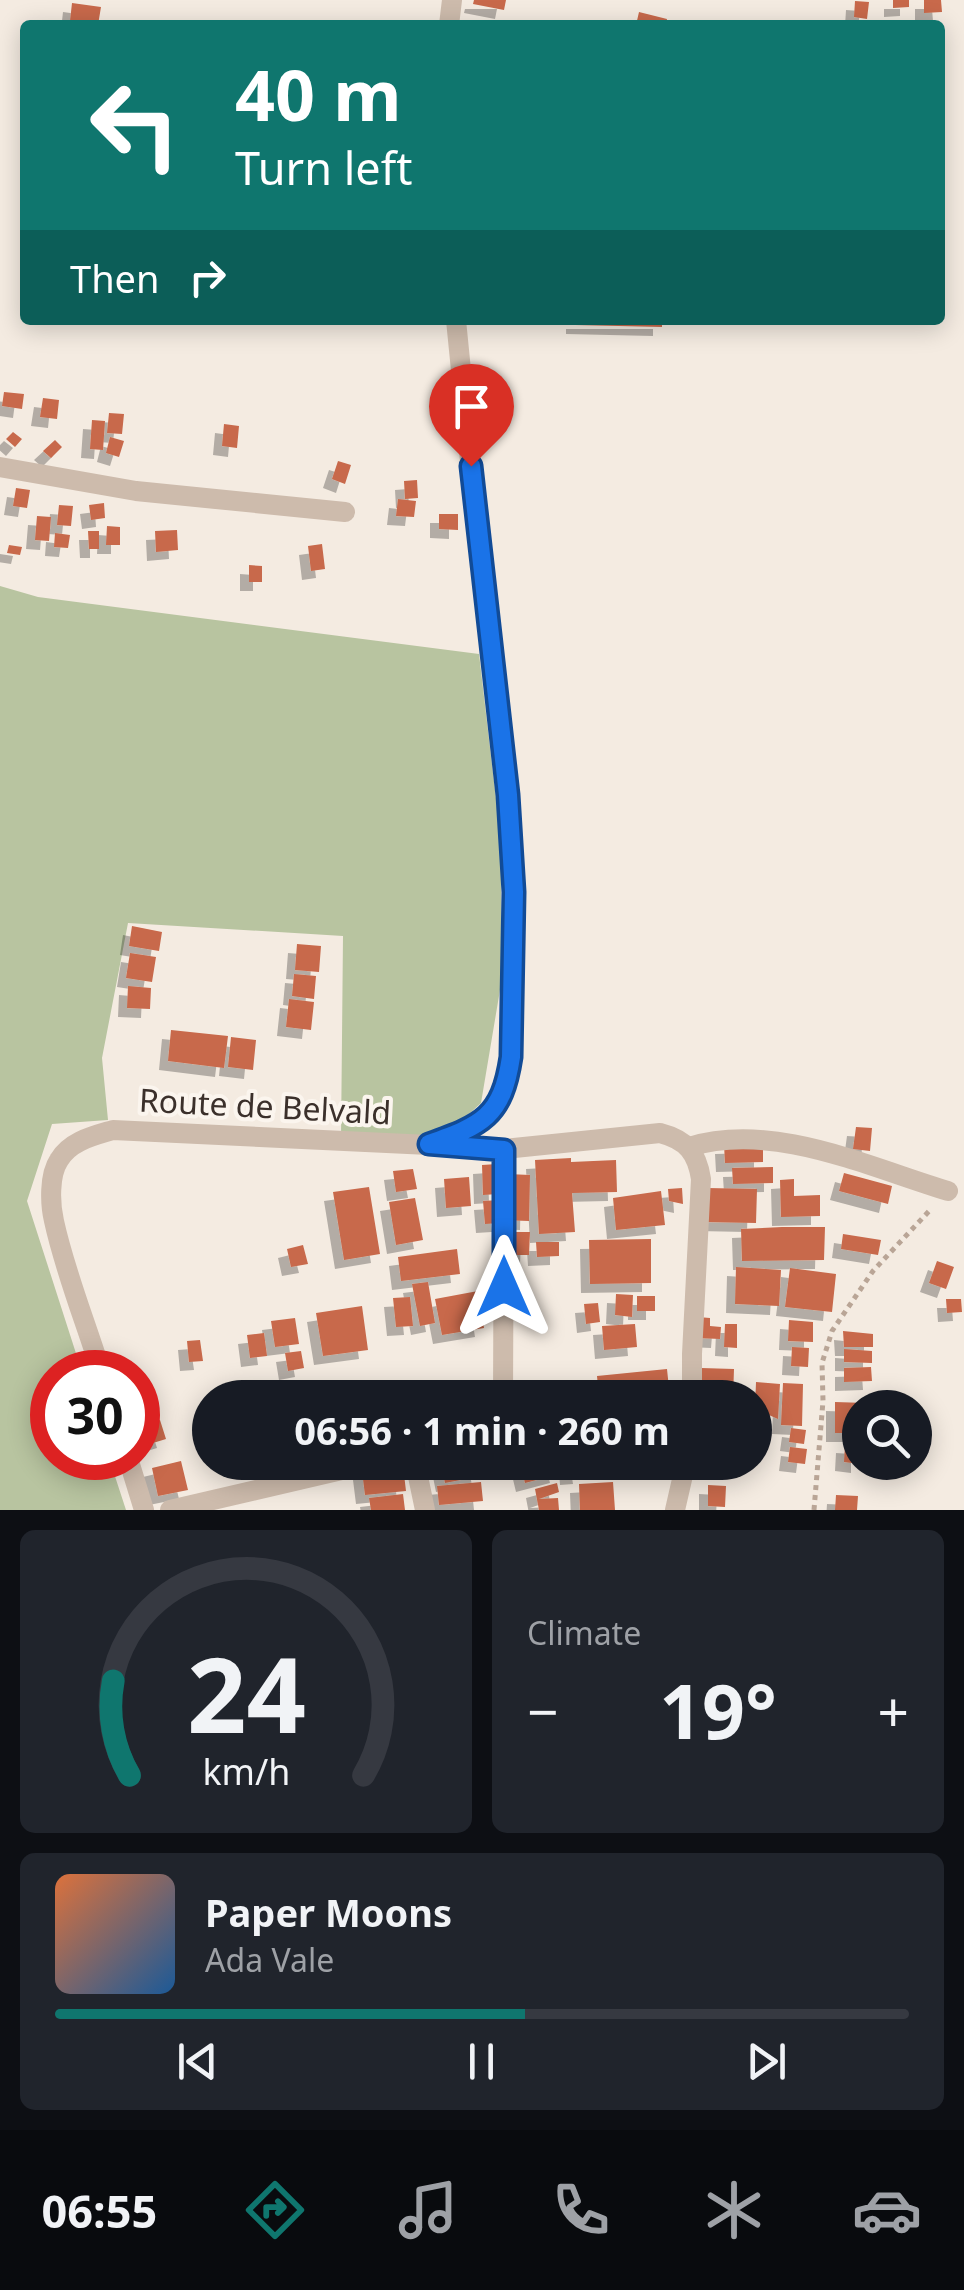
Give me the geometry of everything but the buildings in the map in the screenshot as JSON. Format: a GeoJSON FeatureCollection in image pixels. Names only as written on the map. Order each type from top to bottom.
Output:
{"type":"FeatureCollection","features":[{"type":"Feature","properties":{"kind":"street","name":"Route de Belvald"},"geometry":{"type":"LineString","coordinates":[[94,1350],[53,1218],[52,1180],[57,1162],[70,1147],[112,1130],[429,1144],[473,1128],[501,1099],[511,1057],[514,892],[508,795],[456,325]]}},
{"type":"Feature","properties":{"kind":"street"},"geometry":{"type":"LineString","coordinates":[[0,468],[136,492],[344,512]]}},
{"type":"Feature","properties":{"kind":"street"},"geometry":{"type":"LineString","coordinates":[[429,1144],[504,1150],[660,1133],[682,1140],[695,1155],[701,1180],[692,1380]]}},
{"type":"Feature","properties":{"kind":"street"},"geometry":{"type":"LineString","coordinates":[[689,1147],[734,1138],[765,1140],[845,1158],[948,1191]]}},
{"type":"Feature","properties":{"kind":"street"},"geometry":{"type":"LineString","coordinates":[[502,1380],[504,1150]]}},
{"type":"Feature","properties":{"kind":"street"},"geometry":{"type":"LineString","coordinates":[[135,1480],[144,1510]]}},
{"type":"Feature","properties":{"kind":"street"},"geometry":{"type":"LineString","coordinates":[[170,1510],[299,1480]]}},
{"type":"Feature","properties":{"kind":"street"},"geometry":{"type":"LineString","coordinates":[[418,1480],[424,1510]]}},
{"type":"Feature","properties":{"kind":"street"},"geometry":{"type":"LineString","coordinates":[[675,1510],[682,1480]]}},
{"type":"Feature","properties":{"kind":"path"},"geometry":{"type":"LineString","coordinates":[[814,1510],[822,1363],[832,1331],[874,1271],[948,1191]]}},
{"type":"Feature","properties":{"kind":"green space"},"geometry":{"type":"Polygon","coordinates":[[[0,586],[38,597],[479,654],[501,841],[501,984],[481,1103],[434,1146],[341,1139],[343,936],[128,923],[102,1058],[108,1120],[52,1124],[27,1201],[75,1350],[30,1350],[30,1480],[116,1480],[126,1510],[0,1510],[0,586]]]}},
{"type":"Feature","properties":{"kind":"route"},"geometry":{"type":"LineString","coordinates":[[471,466],[508,795],[514,892],[511,1057],[501,1099],[488,1114],[473,1128],[429,1144],[504,1150],[504,1287]]}}]}
